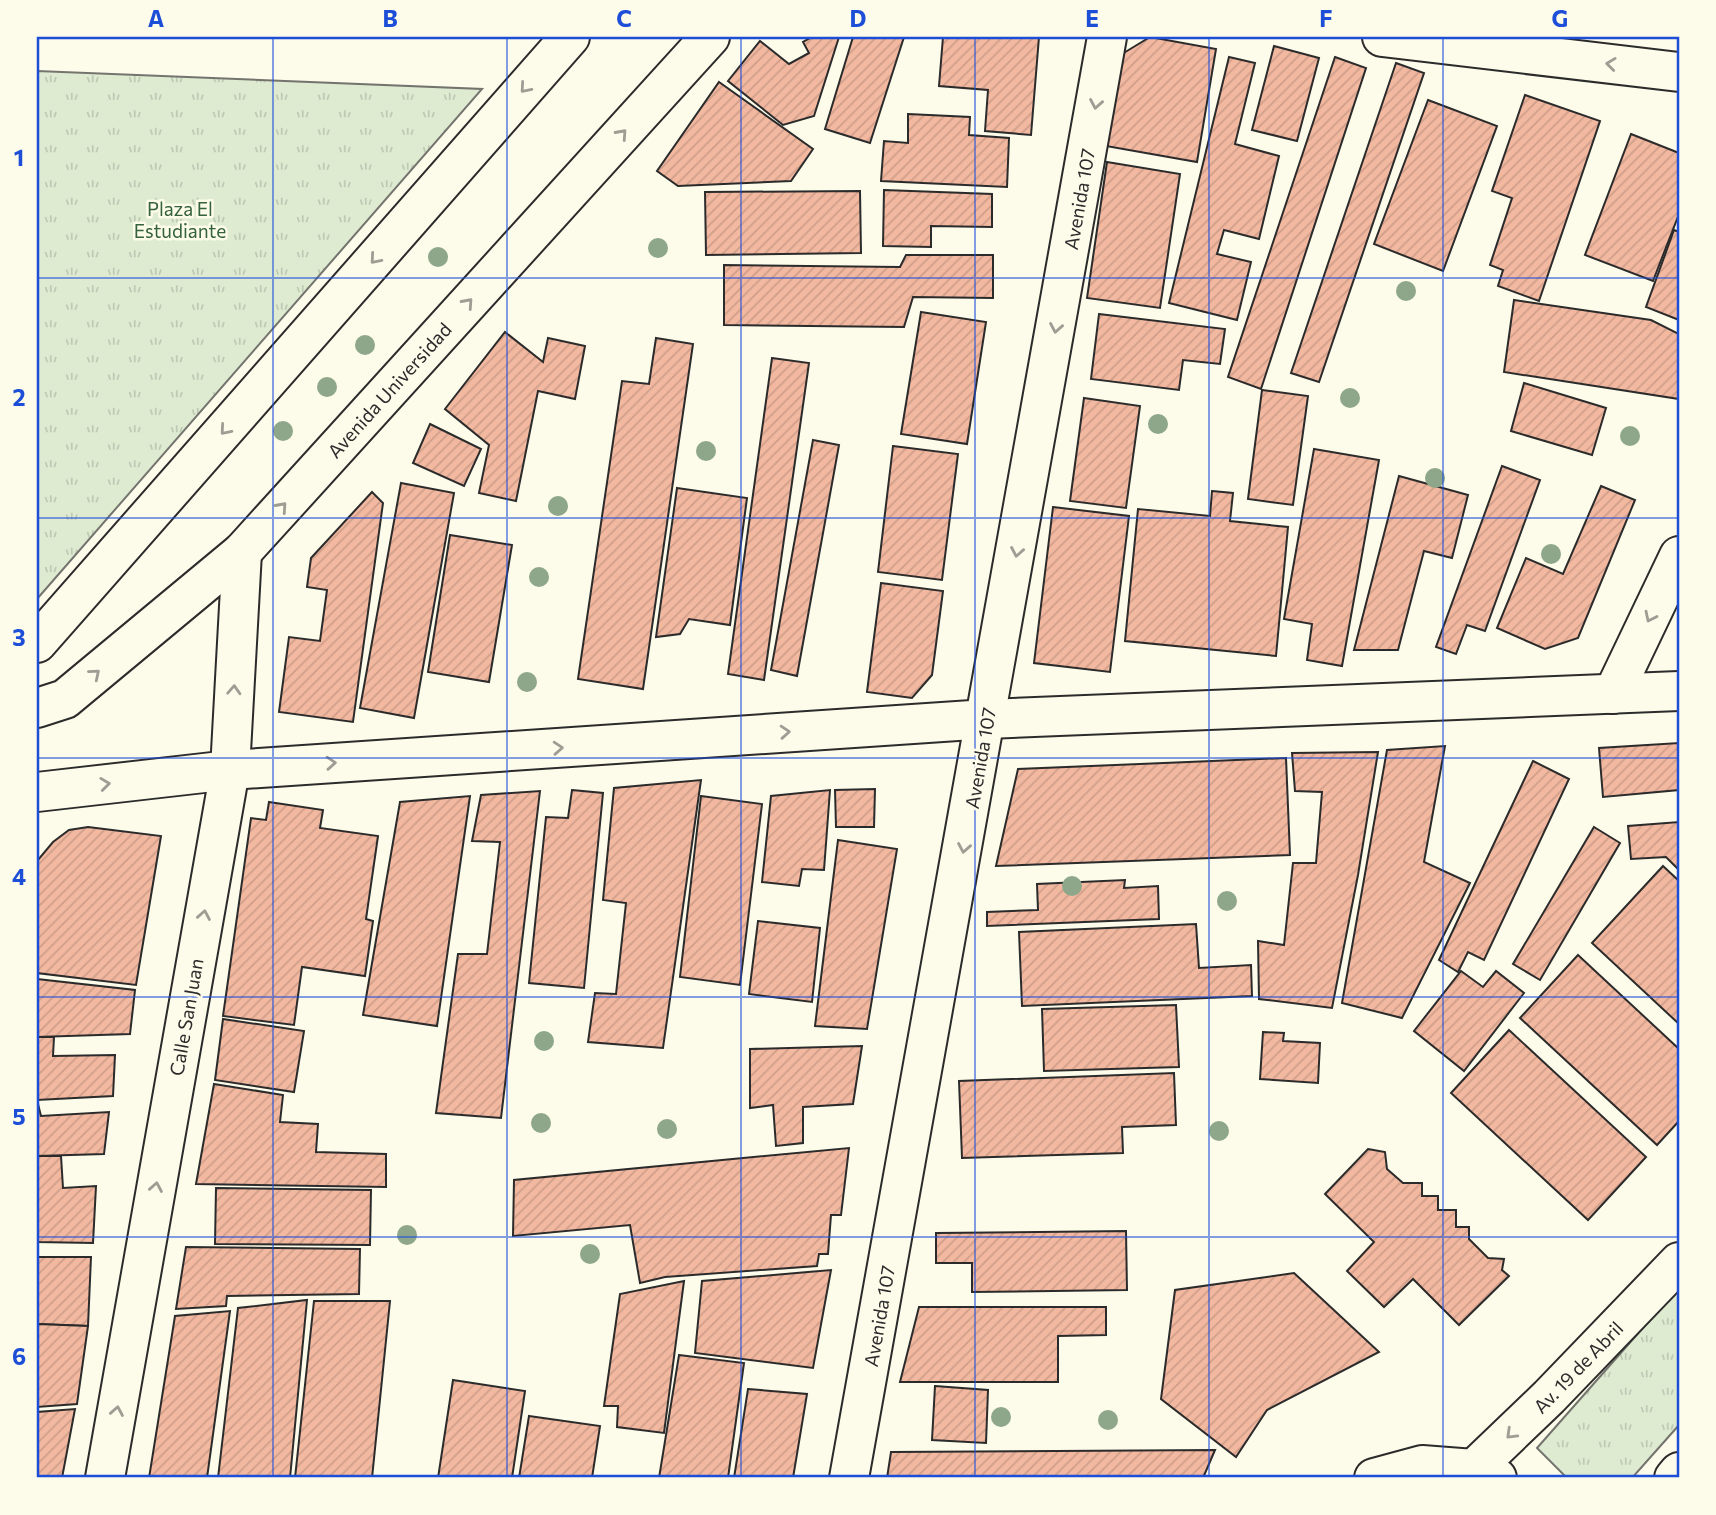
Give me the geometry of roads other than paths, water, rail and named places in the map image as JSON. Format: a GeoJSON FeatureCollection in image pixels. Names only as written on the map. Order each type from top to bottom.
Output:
{"type":"FeatureCollection","features":[{"type":"Feature","properties":{"kind":"street"},"geometry":{"type":"LineString","coordinates":[[37,643],[570,37]]}},
{"type":"Feature","properties":{"kind":"street","name":"Avenida Universidad"},"geometry":{"type":"LineString","coordinates":[[37,708],[65,699],[242,552],[710,37]]}},
{"type":"Feature","properties":{"kind":"street","name":"Avenida 107"},"geometry":{"type":"LineString","coordinates":[[849,1478],[1108,37]]}},
{"type":"Feature","properties":{"kind":"street"},"geometry":{"type":"LineString","coordinates":[[1382,37],[1679,72]]}},
{"type":"Feature","properties":{"kind":"street","name":"Calle San Juan"},"geometry":{"type":"LineString","coordinates":[[105,1478],[230,770],[242,552]]}},
{"type":"Feature","properties":{"kind":"street"},"geometry":{"type":"LineString","coordinates":[[1613,694],[1679,556]]}},
{"type":"Feature","properties":{"kind":"street"},"geometry":{"type":"LineString","coordinates":[[37,792],[230,770],[987,719],[1679,691]]}},
{"type":"Feature","properties":{"kind":"street","name":"Av. 19 de Abril"},"geometry":{"type":"LineString","coordinates":[[1486,1474],[1549,1397],[1679,1262]]}},
{"type":"Feature","properties":{"kind":"street"},"geometry":{"type":"LineString","coordinates":[[1374,1478],[1422,1465],[1486,1474]]}},
{"type":"Feature","properties":{"kind":"street"},"geometry":{"type":"LineString","coordinates":[[1674,1478],[1679,1472]]}},
{"type":"Feature","properties":{"kind":"park label","name":"Plaza El Estudiante"},"geometry":{"type":"Point","coordinates":[180,219]}}]}
